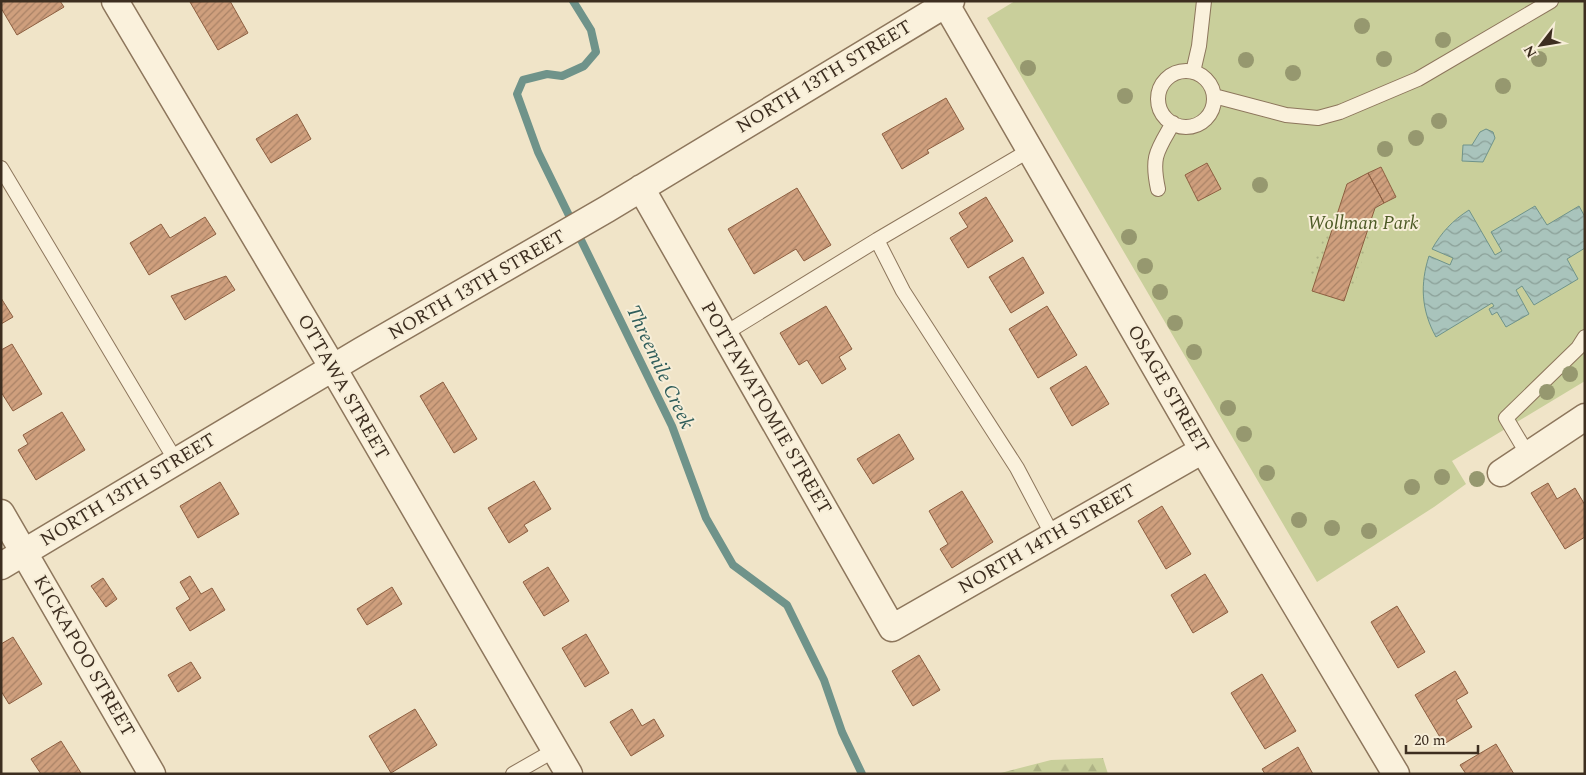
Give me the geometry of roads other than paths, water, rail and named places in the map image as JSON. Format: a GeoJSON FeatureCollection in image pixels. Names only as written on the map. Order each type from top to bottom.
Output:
{"type":"FeatureCollection","features":[{"type":"Feature","properties":{"kind":"street","name":"OTTAWA STREET"},"geometry":{"type":"LineString","coordinates":[[115,1],[333,368],[569,774]]}},
{"type":"Feature","properties":{"kind":"street","name":"NORTH 13TH STREET"},"geometry":{"type":"LineString","coordinates":[[1,566],[333,368],[608,209],[947,2]]}},
{"type":"Feature","properties":{"kind":"street","name":"OSAGE STREET"},"geometry":{"type":"LineString","coordinates":[[947,2],[1203,450],[1396,774]]}},
{"type":"Feature","properties":{"kind":"street","name":"POTTAWATOMIE STREET"},"geometry":{"type":"LineString","coordinates":[[641,188],[892,628]]}},
{"type":"Feature","properties":{"kind":"street"},"geometry":{"type":"LineString","coordinates":[[1501,473],[1585,417]]}},
{"type":"Feature","properties":{"kind":"street","name":"NORTH 14TH STREET"},"geometry":{"type":"LineString","coordinates":[[892,628],[1203,450]]}},
{"type":"Feature","properties":{"kind":"street","name":"KICKAPOO STREET"},"geometry":{"type":"LineString","coordinates":[[1,513],[152,774]]}},
{"type":"Feature","properties":{"kind":"lane"},"geometry":{"type":"LineString","coordinates":[[1193,72],[1199,46],[1204,1]]}},
{"type":"Feature","properties":{"kind":"lane"},"geometry":{"type":"LineString","coordinates":[[1214,96],[1286,116],[1318,118],[1340,112],[1418,79],[1551,1]]}},
{"type":"Feature","properties":{"kind":"lane"},"geometry":{"type":"LineString","coordinates":[[1178,72],[1193,72],[1204,77],[1210,84],[1214,96],[1212,110],[1199,124],[1190,126],[1173,123],[1161,110],[1160,91],[1170,76],[1178,72]]}},
{"type":"Feature","properties":{"kind":"lane"},"geometry":{"type":"LineString","coordinates":[[1158,189],[1153,167],[1158,148],[1173,123]]}},
{"type":"Feature","properties":{"kind":"lane"},"geometry":{"type":"LineString","coordinates":[[724,334],[877,240],[1030,150]]}},
{"type":"Feature","properties":{"kind":"lane"},"geometry":{"type":"LineString","coordinates":[[1,168],[176,461]]}},
{"type":"Feature","properties":{"kind":"lane"},"geometry":{"type":"LineString","coordinates":[[877,240],[903,291],[1016,468],[1053,536]]}},
{"type":"Feature","properties":{"kind":"lane"},"geometry":{"type":"LineString","coordinates":[[1528,455],[1506,418],[1578,348],[1585,338]]}},
{"type":"Feature","properties":{"kind":"lane"},"geometry":{"type":"LineString","coordinates":[[513,774],[555,750]]}},
{"type":"Feature","properties":{"kind":"water"},"geometry":{"type":"Polygon","coordinates":[[[1486,129],[1493,132],[1495,138],[1483,162],[1462,161],[1463,145],[1472,145],[1480,132],[1486,129]]]}},
{"type":"Feature","properties":{"kind":"water"},"geometry":{"type":"Polygon","coordinates":[[[1535,206],[1547,225],[1579,206],[1585,217],[1585,248],[1567,259],[1578,279],[1534,305],[1522,286],[1516,290],[1529,314],[1506,327],[1497,312],[1492,315],[1489,309],[1494,306],[1492,303],[1436,337],[1427,317],[1425,307],[1423,287],[1426,266],[1429,256],[1450,265],[1453,258],[1432,249],[1439,238],[1448,227],[1469,210],[1495,255],[1502,251],[1491,232],[1535,206]]]}},
{"type":"Feature","properties":{"kind":"waterway","name":"Threemile Creek"},"geometry":{"type":"LineString","coordinates":[[573,1],[591,30],[596,52],[584,66],[562,76],[547,74],[523,80],[517,94],[538,152],[672,426],[706,518],[733,565],[787,605],[824,680],[842,732],[862,774]]}},
{"type":"Feature","properties":{"kind":"park label","name":"Wollman Park"},"geometry":{"type":"Point","coordinates":[1363,223]}}]}
